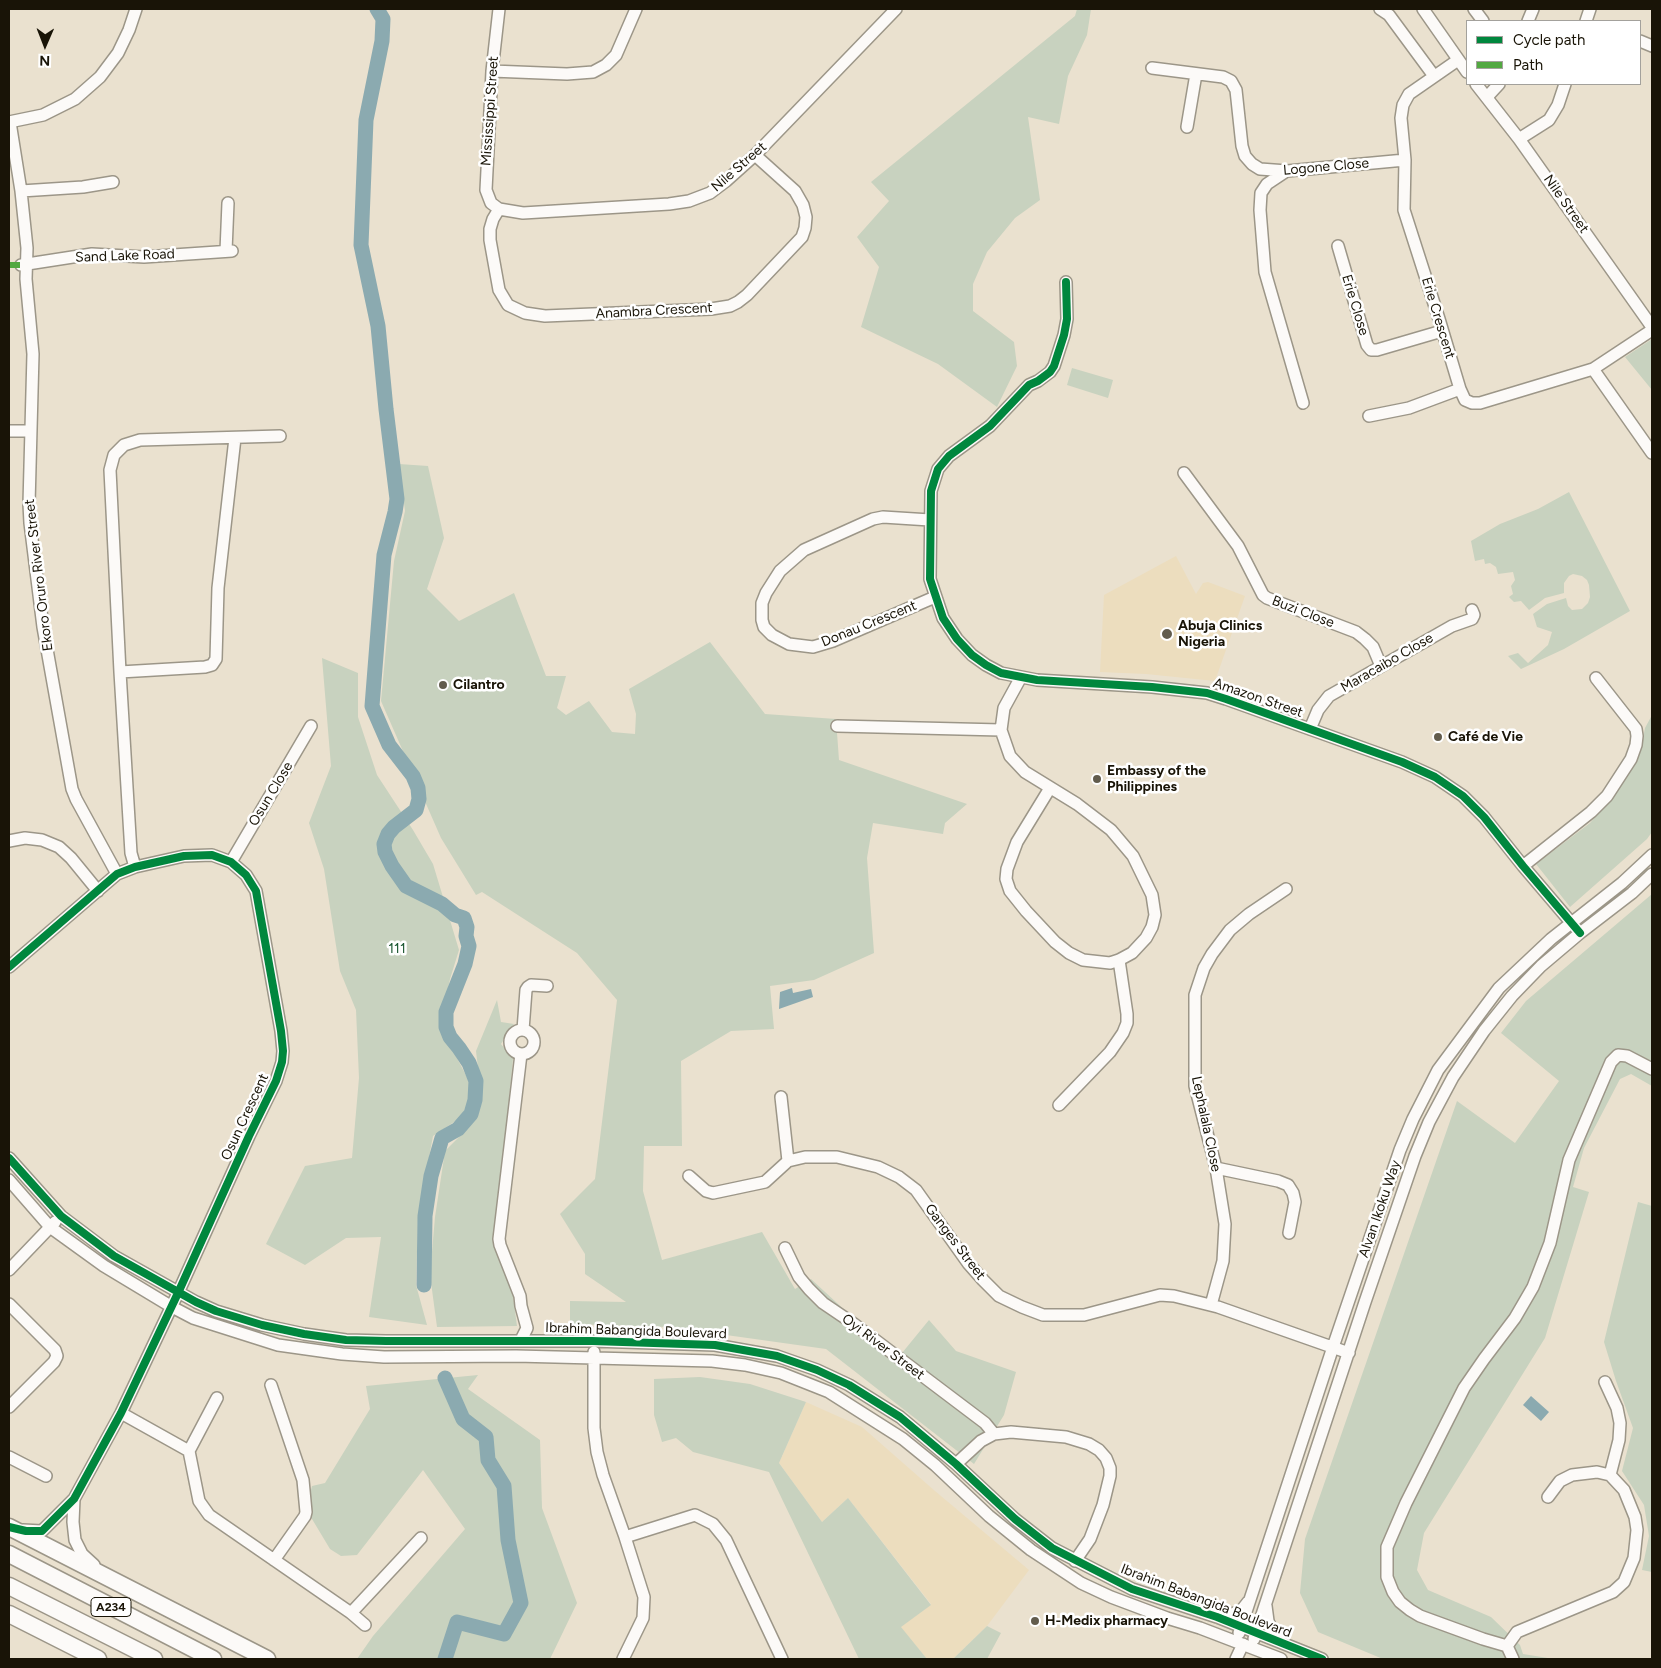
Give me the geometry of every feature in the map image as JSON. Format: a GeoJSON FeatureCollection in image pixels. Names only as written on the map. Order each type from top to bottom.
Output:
{"type":"FeatureCollection","features":[{"type":"Feature","properties":{"kind":"highway"},"geometry":{"type":"LineString","coordinates":[[9,1527],[267,1659]]}},
{"type":"Feature","properties":{"kind":"highway","name":"A234"},"geometry":{"type":"LineString","coordinates":[[9,1554],[213,1659]]}},
{"type":"Feature","properties":{"kind":"highway","name":"A234"},"geometry":{"type":"LineString","coordinates":[[9,1586],[154,1659]]}},
{"type":"Feature","properties":{"kind":"highway"},"geometry":{"type":"LineString","coordinates":[[9,1614],[98,1659]]}},
{"type":"Feature","properties":{"kind":"street"},"geometry":{"type":"LineString","coordinates":[[10,122],[43,115],[75,99],[100,77],[118,53],[136,9]]}},
{"type":"Feature","properties":{"kind":"street","name":"Mississippi Street"},"geometry":{"type":"LineString","coordinates":[[499,9],[492,71],[486,190],[491,203],[499,210]]}},
{"type":"Feature","properties":{"kind":"street"},"geometry":{"type":"LineString","coordinates":[[492,71],[567,74],[593,72],[606,65],[616,55],[636,9]]}},
{"type":"Feature","properties":{"kind":"street","name":"Nile Street"},"geometry":{"type":"LineString","coordinates":[[499,210],[523,213],[669,204],[689,201],[710,193],[755,155],[896,9]]}},
{"type":"Feature","properties":{"kind":"street"},"geometry":{"type":"LineString","coordinates":[[1380,9],[1389,16],[1434,76]]}},
{"type":"Feature","properties":{"kind":"street"},"geometry":{"type":"LineString","coordinates":[[1423,9],[1466,71]]}},
{"type":"Feature","properties":{"kind":"street"},"geometry":{"type":"LineString","coordinates":[[1474,9],[1482,20]]}},
{"type":"Feature","properties":{"kind":"street","name":"Erie Crescent"},"geometry":{"type":"LineString","coordinates":[[1458,60],[1409,94],[1403,105],[1401,118],[1405,160],[1404,210],[1460,389]]}},
{"type":"Feature","properties":{"kind":"street","name":"Logone Close"},"geometry":{"type":"LineString","coordinates":[[1152,68],[1223,77],[1232,81],[1236,90],[1242,146],[1245,156],[1260,169],[1287,171],[1405,160]]}},
{"type":"Feature","properties":{"kind":"street"},"geometry":{"type":"LineString","coordinates":[[1187,127],[1196,74]]}},
{"type":"Feature","properties":{"kind":"street","name":"Nile Street"},"geometry":{"type":"LineString","coordinates":[[1477,85],[1519,139],[1652,329]]}},
{"type":"Feature","properties":{"kind":"street"},"geometry":{"type":"LineString","coordinates":[[1487,97],[1498,85]]}},
{"type":"Feature","properties":{"kind":"street"},"geometry":{"type":"LineString","coordinates":[[1519,139],[1549,120],[1558,105],[1565,85]]}},
{"type":"Feature","properties":{"kind":"street","name":"Ekoro Oruro River Street"},"geometry":{"type":"LineString","coordinates":[[10,122],[21,191],[27,248],[23,264],[33,354],[30,431],[30,523],[43,627],[72,789],[116,874]]}},
{"type":"Feature","properties":{"kind":"street","name":"Anambra Crescent"},"geometry":{"type":"LineString","coordinates":[[499,210],[493,219],[490,229],[490,240],[499,290],[508,305],[525,313],[544,316],[710,309],[730,306],[747,294],[802,237],[805,228],[806,217],[795,191],[755,155]]}},
{"type":"Feature","properties":{"kind":"street"},"geometry":{"type":"LineString","coordinates":[[1287,171],[1267,184],[1261,193],[1260,203],[1265,272],[1303,402]]}},
{"type":"Feature","properties":{"kind":"street"},"geometry":{"type":"LineString","coordinates":[[21,191],[83,187],[113,182]]}},
{"type":"Feature","properties":{"kind":"street","name":"Sand Lake Road"},"geometry":{"type":"LineString","coordinates":[[23,264],[92,254],[144,257],[229,251],[228,203]]}},
{"type":"Feature","properties":{"kind":"street","name":"Erie Close"},"geometry":{"type":"LineString","coordinates":[[1338,246],[1367,345],[1371,350],[1377,350],[1442,331]]}},
{"type":"Feature","properties":{"kind":"street","name":"Amazon Street"},"geometry":{"type":"LineString","coordinates":[[1066,282],[1067,319],[1054,366],[1050,372],[1029,385],[990,426],[949,456],[938,469],[931,491],[930,579],[943,618],[956,639],[986,665],[1001,673],[1037,680],[1152,686],[1206,693],[1226,698],[1402,762],[1435,777],[1463,796],[1484,817],[1580,933]]}},
{"type":"Feature","properties":{"kind":"street"},"geometry":{"type":"LineString","coordinates":[[1369,416],[1410,408],[1460,389],[1465,400],[1472,403],[1480,403],[1593,369],[1652,329]]}},
{"type":"Feature","properties":{"kind":"street"},"geometry":{"type":"LineString","coordinates":[[1593,369],[1652,452]]}},
{"type":"Feature","properties":{"kind":"street"},"geometry":{"type":"LineString","coordinates":[[9,431],[30,431]]}},
{"type":"Feature","properties":{"kind":"street"},"geometry":{"type":"LineString","coordinates":[[135,867],[131,853],[120,672],[110,470],[114,455],[124,445],[140,440],[280,436]]}},
{"type":"Feature","properties":{"kind":"street"},"geometry":{"type":"LineString","coordinates":[[120,672],[205,667],[212,665],[216,659],[218,588],[235,438]]}},
{"type":"Feature","properties":{"kind":"street","name":"Buzi Close"},"geometry":{"type":"LineString","coordinates":[[1184,473],[1238,546],[1263,595],[1356,632],[1366,639],[1372,647],[1381,666]]}},
{"type":"Feature","properties":{"kind":"street","name":"Donau Crescent"},"geometry":{"type":"LineString","coordinates":[[930,520],[883,517],[873,519],[804,550],[780,571],[766,593],[762,603],[762,620],[764,627],[772,635],[789,644],[812,647],[833,641],[935,597]]}},
{"type":"Feature","properties":{"kind":"street","name":"Maracaibo Close"},"geometry":{"type":"LineString","coordinates":[[1310,729],[1318,710],[1329,696],[1452,626],[1472,619],[1474,614],[1472,610]]}},
{"type":"Feature","properties":{"kind":"street"},"geometry":{"type":"LineString","coordinates":[[1021,677],[1004,708],[1001,730],[1010,756],[1025,772],[1077,804],[1111,830],[1133,856],[1152,895],[1155,916],[1152,927],[1146,938],[1132,953],[1120,960],[1110,963],[1083,960],[1069,953],[1055,942],[1010,891],[1006,879],[1007,869],[1017,842],[1050,788]]}},
{"type":"Feature","properties":{"kind":"street"},"geometry":{"type":"LineString","coordinates":[[1523,866],[1591,812],[1607,796],[1631,759],[1636,746],[1636,729],[1596,678]]}},
{"type":"Feature","properties":{"kind":"street","name":"Osun Close"},"geometry":{"type":"LineString","coordinates":[[232,862],[311,726]]}},
{"type":"Feature","properties":{"kind":"street"},"geometry":{"type":"LineString","coordinates":[[837,726],[1001,730]]}},
{"type":"Feature","properties":{"kind":"street"},"geometry":{"type":"LineString","coordinates":[[9,841],[26,838],[42,840],[59,847],[71,858],[98,891]]}},
{"type":"Feature","properties":{"kind":"street"},"geometry":{"type":"LineString","coordinates":[[9,967],[116,874],[135,867],[184,856],[212,855],[232,862]]}},
{"type":"Feature","properties":{"kind":"street","name":"Alvan Ikoku Way"},"geometry":{"type":"LineString","coordinates":[[1243,1644],[1242,1627],[1333,1347],[1400,1150],[1413,1119],[1438,1070],[1498,988],[1570,923],[1622,883],[1652,855]]}},
{"type":"Feature","properties":{"kind":"street","name":"Osun Crescent"},"geometry":{"type":"LineString","coordinates":[[74,1499],[121,1414],[172,1307],[249,1136],[276,1081],[282,1062],[281,1031],[256,891],[246,875],[232,862]]}},
{"type":"Feature","properties":{"kind":"street","name":"Alvan Ikoku Way"},"geometry":{"type":"LineString","coordinates":[[1243,1644],[1256,1632],[1415,1156],[1429,1122],[1453,1077],[1484,1031],[1512,996],[1541,966],[1632,893],[1652,874]]}},
{"type":"Feature","properties":{"kind":"street","name":"Lephalala Close"},"geometry":{"type":"LineString","coordinates":[[1211,1305],[1222,1261],[1225,1224],[1216,1168],[1195,1086],[1194,1010],[1197,989],[1204,968],[1230,930],[1249,914],[1286,889]]}},
{"type":"Feature","properties":{"kind":"street"},"geometry":{"type":"LineString","coordinates":[[1059,1105],[1110,1052],[1124,1033],[1127,1014],[1120,960]]}},
{"type":"Feature","properties":{"kind":"street"},"geometry":{"type":"LineString","coordinates":[[524,1030],[528,987],[531,985],[548,986]]}},
{"type":"Feature","properties":{"kind":"street"},"geometry":{"type":"LineString","coordinates":[[524,1030],[533,1037],[534,1045],[529,1052],[521,1054],[514,1051],[510,1041],[516,1031],[524,1030]]}},
{"type":"Feature","properties":{"kind":"street"},"geometry":{"type":"LineString","coordinates":[[521,1054],[499,1239],[520,1296],[527,1328],[521,1340]]}},
{"type":"Feature","properties":{"kind":"street"},"geometry":{"type":"LineString","coordinates":[[1514,1659],[1507,1646],[1420,1616],[1400,1602],[1393,1592],[1387,1577],[1387,1547],[1411,1494],[1464,1388],[1515,1318],[1533,1287],[1550,1243],[1569,1160],[1611,1062],[1618,1055],[1627,1056],[1652,1069]]}},
{"type":"Feature","properties":{"kind":"street"},"geometry":{"type":"LineString","coordinates":[[689,1176],[706,1191],[714,1193],[764,1182],[788,1161],[781,1097]]}},
{"type":"Feature","properties":{"kind":"street","name":"Ganges Street"},"geometry":{"type":"LineString","coordinates":[[788,1161],[805,1157],[837,1157],[878,1167],[900,1177],[916,1190],[968,1263],[999,1296],[1043,1315],[1084,1315],[1160,1295],[1187,1298],[1349,1353]]}},
{"type":"Feature","properties":{"kind":"street","name":"Ibrahim Babangida Boulevard"},"geometry":{"type":"LineString","coordinates":[[9,1158],[61,1216],[114,1256],[178,1293],[216,1311],[262,1325],[346,1340],[521,1340],[715,1345],[778,1356],[817,1370],[849,1385],[900,1417],[956,1464],[1015,1519],[1052,1548],[1132,1589],[1256,1632],[1322,1659]]}},
{"type":"Feature","properties":{"kind":"street"},"geometry":{"type":"LineString","coordinates":[[1216,1168],[1278,1181],[1288,1185],[1293,1193],[1295,1202],[1289,1233]]}},
{"type":"Feature","properties":{"kind":"street","name":"Ibrahim Babangida Boulevard"},"geometry":{"type":"LineString","coordinates":[[9,1180],[50,1227],[104,1266],[193,1318],[278,1345],[342,1354],[384,1357],[516,1356],[712,1361],[745,1365],[781,1373],[829,1392],[903,1439],[1030,1550],[1074,1579],[1112,1597],[1281,1659]]}},
{"type":"Feature","properties":{"kind":"street"},"geometry":{"type":"LineString","coordinates":[[9,1270],[61,1216]]}},
{"type":"Feature","properties":{"kind":"street","name":"Oyi River Street"},"geometry":{"type":"LineString","coordinates":[[785,1248],[799,1277],[823,1303],[854,1324],[985,1423],[994,1434]]}},
{"type":"Feature","properties":{"kind":"street"},"geometry":{"type":"LineString","coordinates":[[9,1304],[55,1350],[56,1356],[54,1362],[9,1407]]}},
{"type":"Feature","properties":{"kind":"street"},"geometry":{"type":"LineString","coordinates":[[592,1341],[596,1358],[594,1428],[597,1452],[644,1597],[643,1618],[623,1659]]}},
{"type":"Feature","properties":{"kind":"street"},"geometry":{"type":"LineString","coordinates":[[1605,1382],[1617,1408],[1620,1423],[1619,1440],[1610,1475]]}},
{"type":"Feature","properties":{"kind":"street"},"geometry":{"type":"LineString","coordinates":[[272,1385],[303,1480],[306,1512],[274,1560]]}},
{"type":"Feature","properties":{"kind":"street"},"geometry":{"type":"LineString","coordinates":[[217,1398],[189,1451],[199,1501],[209,1514],[352,1613],[365,1625]]}},
{"type":"Feature","properties":{"kind":"street"},"geometry":{"type":"LineString","coordinates":[[121,1414],[189,1451]]}},
{"type":"Feature","properties":{"kind":"street"},"geometry":{"type":"LineString","coordinates":[[956,1464],[981,1441],[994,1434],[1011,1432],[1066,1437],[1089,1444],[1099,1450],[1106,1458],[1110,1468],[1110,1476],[1103,1505],[1090,1539],[1075,1561]]}},
{"type":"Feature","properties":{"kind":"street"},"geometry":{"type":"LineString","coordinates":[[9,1457],[46,1476]]}},
{"type":"Feature","properties":{"kind":"street"},"geometry":{"type":"LineString","coordinates":[[1507,1646],[1517,1632],[1613,1592],[1624,1582],[1634,1558],[1637,1530],[1630,1503],[1624,1490],[1610,1475],[1597,1472],[1572,1475],[1560,1481],[1548,1497]]}},
{"type":"Feature","properties":{"kind":"street"},"geometry":{"type":"LineString","coordinates":[[9,1527],[26,1531],[42,1531],[74,1499]]}},
{"type":"Feature","properties":{"kind":"street"},"geometry":{"type":"LineString","coordinates":[[74,1499],[73,1522],[75,1540],[82,1554],[104,1575]]}},
{"type":"Feature","properties":{"kind":"street"},"geometry":{"type":"LineString","coordinates":[[625,1537],[695,1516],[714,1524],[726,1540],[782,1659]]}},
{"type":"Feature","properties":{"kind":"street"},"geometry":{"type":"LineString","coordinates":[[352,1613],[421,1538]]}},
{"type":"Feature","properties":{"kind":"street"},"geometry":{"type":"LineString","coordinates":[[1217,1618],[1241,1611],[1251,1598]]}},
{"type":"Feature","properties":{"kind":"street"},"geometry":{"type":"LineString","coordinates":[[1266,1602],[1268,1621],[1282,1643]]}},
{"type":"Feature","properties":{"kind":"street"},"geometry":{"type":"LineString","coordinates":[[1236,1659],[1243,1644]]}},
{"type":"Feature","properties":{"kind":"shaded area","name":"Abuja Clinics Nigeria"},"geometry":{"type":"Polygon","coordinates":[[[1176,556],[1196,594],[1203,583],[1208,582],[1245,596],[1215,681],[1146,674],[1100,672],[1104,595],[1176,556]]]}},
{"type":"Feature","properties":{"kind":"shaded area"},"geometry":{"type":"Polygon","coordinates":[[[806,1402],[862,1427],[1029,1570],[987,1626],[953,1659],[927,1659],[900,1627],[931,1604],[848,1498],[822,1522],[779,1463],[806,1402]]]}},
{"type":"Feature","properties":{"kind":"green space"},"geometry":{"type":"Polygon","coordinates":[[[1077,9],[1091,9],[1087,35],[1068,76],[1059,124],[1028,117],[1040,200],[1015,218],[987,252],[973,284],[973,311],[1014,342],[1017,366],[997,407],[938,364],[861,327],[879,267],[857,237],[889,201],[871,182],[1075,16],[1077,9]]]}},
{"type":"Feature","properties":{"kind":"green space"},"geometry":{"type":"Polygon","coordinates":[[[1652,339],[1652,390],[1625,357],[1652,339]]]}},
{"type":"Feature","properties":{"kind":"green space"},"geometry":{"type":"Polygon","coordinates":[[[1072,368],[1113,380],[1108,398],[1067,385],[1072,368]]]}},
{"type":"Feature","properties":{"kind":"green space"},"geometry":{"type":"Polygon","coordinates":[[[399,464],[428,466],[444,538],[427,589],[459,621],[514,593],[546,676],[566,676],[557,708],[566,715],[589,701],[612,732],[635,734],[636,714],[629,689],[710,642],[765,714],[836,719],[839,760],[967,804],[945,823],[943,834],[873,823],[867,858],[874,953],[814,980],[770,986],[774,1029],[731,1031],[681,1061],[682,1146],[644,1146],[643,1191],[662,1260],[762,1232],[795,1289],[811,1279],[851,1316],[902,1353],[929,1320],[956,1351],[1016,1372],[1004,1415],[974,1464],[826,1349],[669,1327],[570,1324],[570,1301],[626,1302],[585,1274],[585,1254],[560,1214],[595,1179],[617,1000],[577,953],[482,892],[476,895],[441,838],[381,701],[394,561],[405,511],[399,464]]]}},
{"type":"Feature","properties":{"kind":"green space"},"geometry":{"type":"Polygon","coordinates":[[[1569,492],[1630,611],[1564,649],[1521,669],[1508,656],[1518,653],[1528,663],[1548,645],[1552,632],[1537,627],[1533,614],[1547,604],[1566,598],[1568,606],[1572,610],[1582,609],[1588,603],[1590,597],[1589,585],[1582,576],[1573,574],[1564,583],[1564,593],[1545,598],[1529,610],[1521,601],[1514,602],[1509,597],[1513,594],[1511,586],[1515,580],[1513,572],[1498,574],[1496,567],[1490,563],[1485,564],[1484,559],[1475,561],[1471,541],[1500,524],[1538,509],[1569,492]]]}},
{"type":"Feature","properties":{"kind":"green space","name":"111"},"geometry":{"type":"Polygon","coordinates":[[[322,658],[358,673],[358,717],[377,775],[433,864],[459,950],[450,979],[440,1026],[469,1081],[469,1103],[460,1118],[433,1136],[418,1217],[416,1285],[427,1325],[369,1317],[381,1237],[346,1238],[305,1265],[266,1244],[305,1166],[352,1158],[359,1078],[356,1010],[340,971],[324,869],[309,823],[331,766],[322,658]]]}},
{"type":"Feature","properties":{"kind":"green space"},"geometry":{"type":"Polygon","coordinates":[[[1652,715],[1652,832],[1647,839],[1570,907],[1536,864],[1590,823],[1611,798],[1629,772],[1641,748],[1645,728],[1652,715]]]}},
{"type":"Feature","properties":{"kind":"green space"},"geometry":{"type":"Polygon","coordinates":[[[1652,894],[1652,1086],[1631,1074],[1620,1079],[1584,1148],[1573,1187],[1589,1192],[1545,1338],[1424,1533],[1417,1570],[1428,1590],[1491,1617],[1520,1645],[1523,1654],[1554,1659],[1383,1659],[1318,1632],[1300,1593],[1305,1539],[1457,1101],[1515,1143],[1559,1081],[1501,1033],[1526,1001],[1652,894]]]}},
{"type":"Feature","properties":{"kind":"green space"},"geometry":{"type":"Polygon","coordinates":[[[497,1000],[501,1022],[514,1024],[501,1044],[513,1059],[495,1243],[513,1296],[517,1326],[437,1327],[430,1275],[435,1217],[445,1151],[463,1133],[482,1102],[476,1051],[497,1000]]]}},
{"type":"Feature","properties":{"kind":"green space"},"geometry":{"type":"Polygon","coordinates":[[[1638,1202],[1652,1206],[1652,1572],[1642,1570],[1649,1536],[1644,1505],[1622,1471],[1633,1428],[1604,1342],[1638,1202]]]}},
{"type":"Feature","properties":{"kind":"green space"},"geometry":{"type":"Polygon","coordinates":[[[478,1375],[468,1389],[540,1440],[542,1508],[577,1603],[550,1659],[357,1659],[373,1636],[465,1529],[423,1470],[357,1555],[341,1556],[330,1549],[306,1509],[312,1486],[325,1483],[370,1409],[366,1386],[478,1375]]]}},
{"type":"Feature","properties":{"kind":"green space"},"geometry":{"type":"Polygon","coordinates":[[[700,1377],[750,1384],[806,1402],[779,1463],[822,1522],[848,1498],[931,1605],[901,1627],[927,1659],[859,1659],[769,1472],[693,1452],[676,1438],[662,1442],[654,1415],[654,1379],[700,1377]]]}},
{"type":"Feature","properties":{"kind":"green space"},"geometry":{"type":"Polygon","coordinates":[[[987,1626],[1001,1633],[987,1659],[953,1659],[987,1626]]]}},
{"type":"Feature","properties":{"kind":"water"},"geometry":{"type":"Polygon","coordinates":[[[792,988],[793,993],[811,989],[813,997],[779,1009],[780,992],[792,988]]]}},
{"type":"Feature","properties":{"kind":"water"},"geometry":{"type":"Polygon","coordinates":[[[1531,1396],[1549,1412],[1541,1421],[1523,1405],[1531,1396]]]}},
{"type":"Feature","properties":{"kind":"waterway"},"geometry":{"type":"LineString","coordinates":[[377,9],[383,19],[382,41],[366,120],[361,245],[378,326],[397,499],[384,555],[372,706],[389,745],[413,776],[418,788],[419,799],[416,810],[394,827],[388,834],[384,844],[385,852],[392,866],[406,886],[442,904],[455,915],[464,918],[469,946],[465,964],[446,1012],[446,1027],[450,1037],[469,1063],[476,1081],[475,1100],[471,1114],[458,1129],[442,1138],[431,1176],[425,1216],[424,1285]]}},
{"type":"Feature","properties":{"kind":"waterway"},"geometry":{"type":"LineString","coordinates":[[445,1378],[463,1419],[486,1437],[488,1460],[504,1486],[508,1540],[521,1603],[504,1634],[457,1622],[445,1659]]}},
{"type":"Feature","properties":{"kind":"marked path"},"geometry":{"type":"LineString","coordinates":[[9,265],[20,265]]}},
{"type":"Feature","properties":{"kind":"cycle path"},"geometry":{"type":"LineString","coordinates":[[1066,282],[1067,319],[1054,366],[1050,372],[1029,385],[990,426],[949,456],[938,469],[931,491],[930,579],[943,618],[957,639],[972,655],[1001,673],[1037,680],[1152,687],[1207,693],[1402,762],[1435,777],[1463,796],[1484,817],[1580,933]]}},
{"type":"Feature","properties":{"kind":"cycle path"},"geometry":{"type":"LineString","coordinates":[[9,967],[117,874],[135,867],[184,856],[212,855],[231,862],[246,875],[256,891],[283,1051],[282,1062],[276,1081],[178,1293],[121,1413],[74,1499],[42,1531],[26,1531],[9,1527]]}},
{"type":"Feature","properties":{"kind":"cycle path"},"geometry":{"type":"LineString","coordinates":[[9,1158],[61,1216],[114,1256],[196,1302],[216,1311],[262,1325],[346,1340],[592,1341],[715,1345],[777,1356],[817,1370],[849,1385],[900,1417],[956,1464],[1015,1519],[1052,1548],[1132,1589],[1217,1617],[1322,1659]]}},
{"type":"Feature","properties":{"kind":"place","name":"Abuja Clinics Nigeria"},"geometry":{"type":"Point","coordinates":[1167,634]}},
{"type":"Feature","properties":{"kind":"place","name":"Cilantro"},"geometry":{"type":"Point","coordinates":[443,685]}},
{"type":"Feature","properties":{"kind":"place","name":"Café de Vie"},"geometry":{"type":"Point","coordinates":[1438,737]}},
{"type":"Feature","properties":{"kind":"place","name":"Embassy of the Philippines"},"geometry":{"type":"Point","coordinates":[1097,779]}},
{"type":"Feature","properties":{"kind":"place","name":"H-Medix pharmacy"},"geometry":{"type":"Point","coordinates":[1035,1621]}}]}
